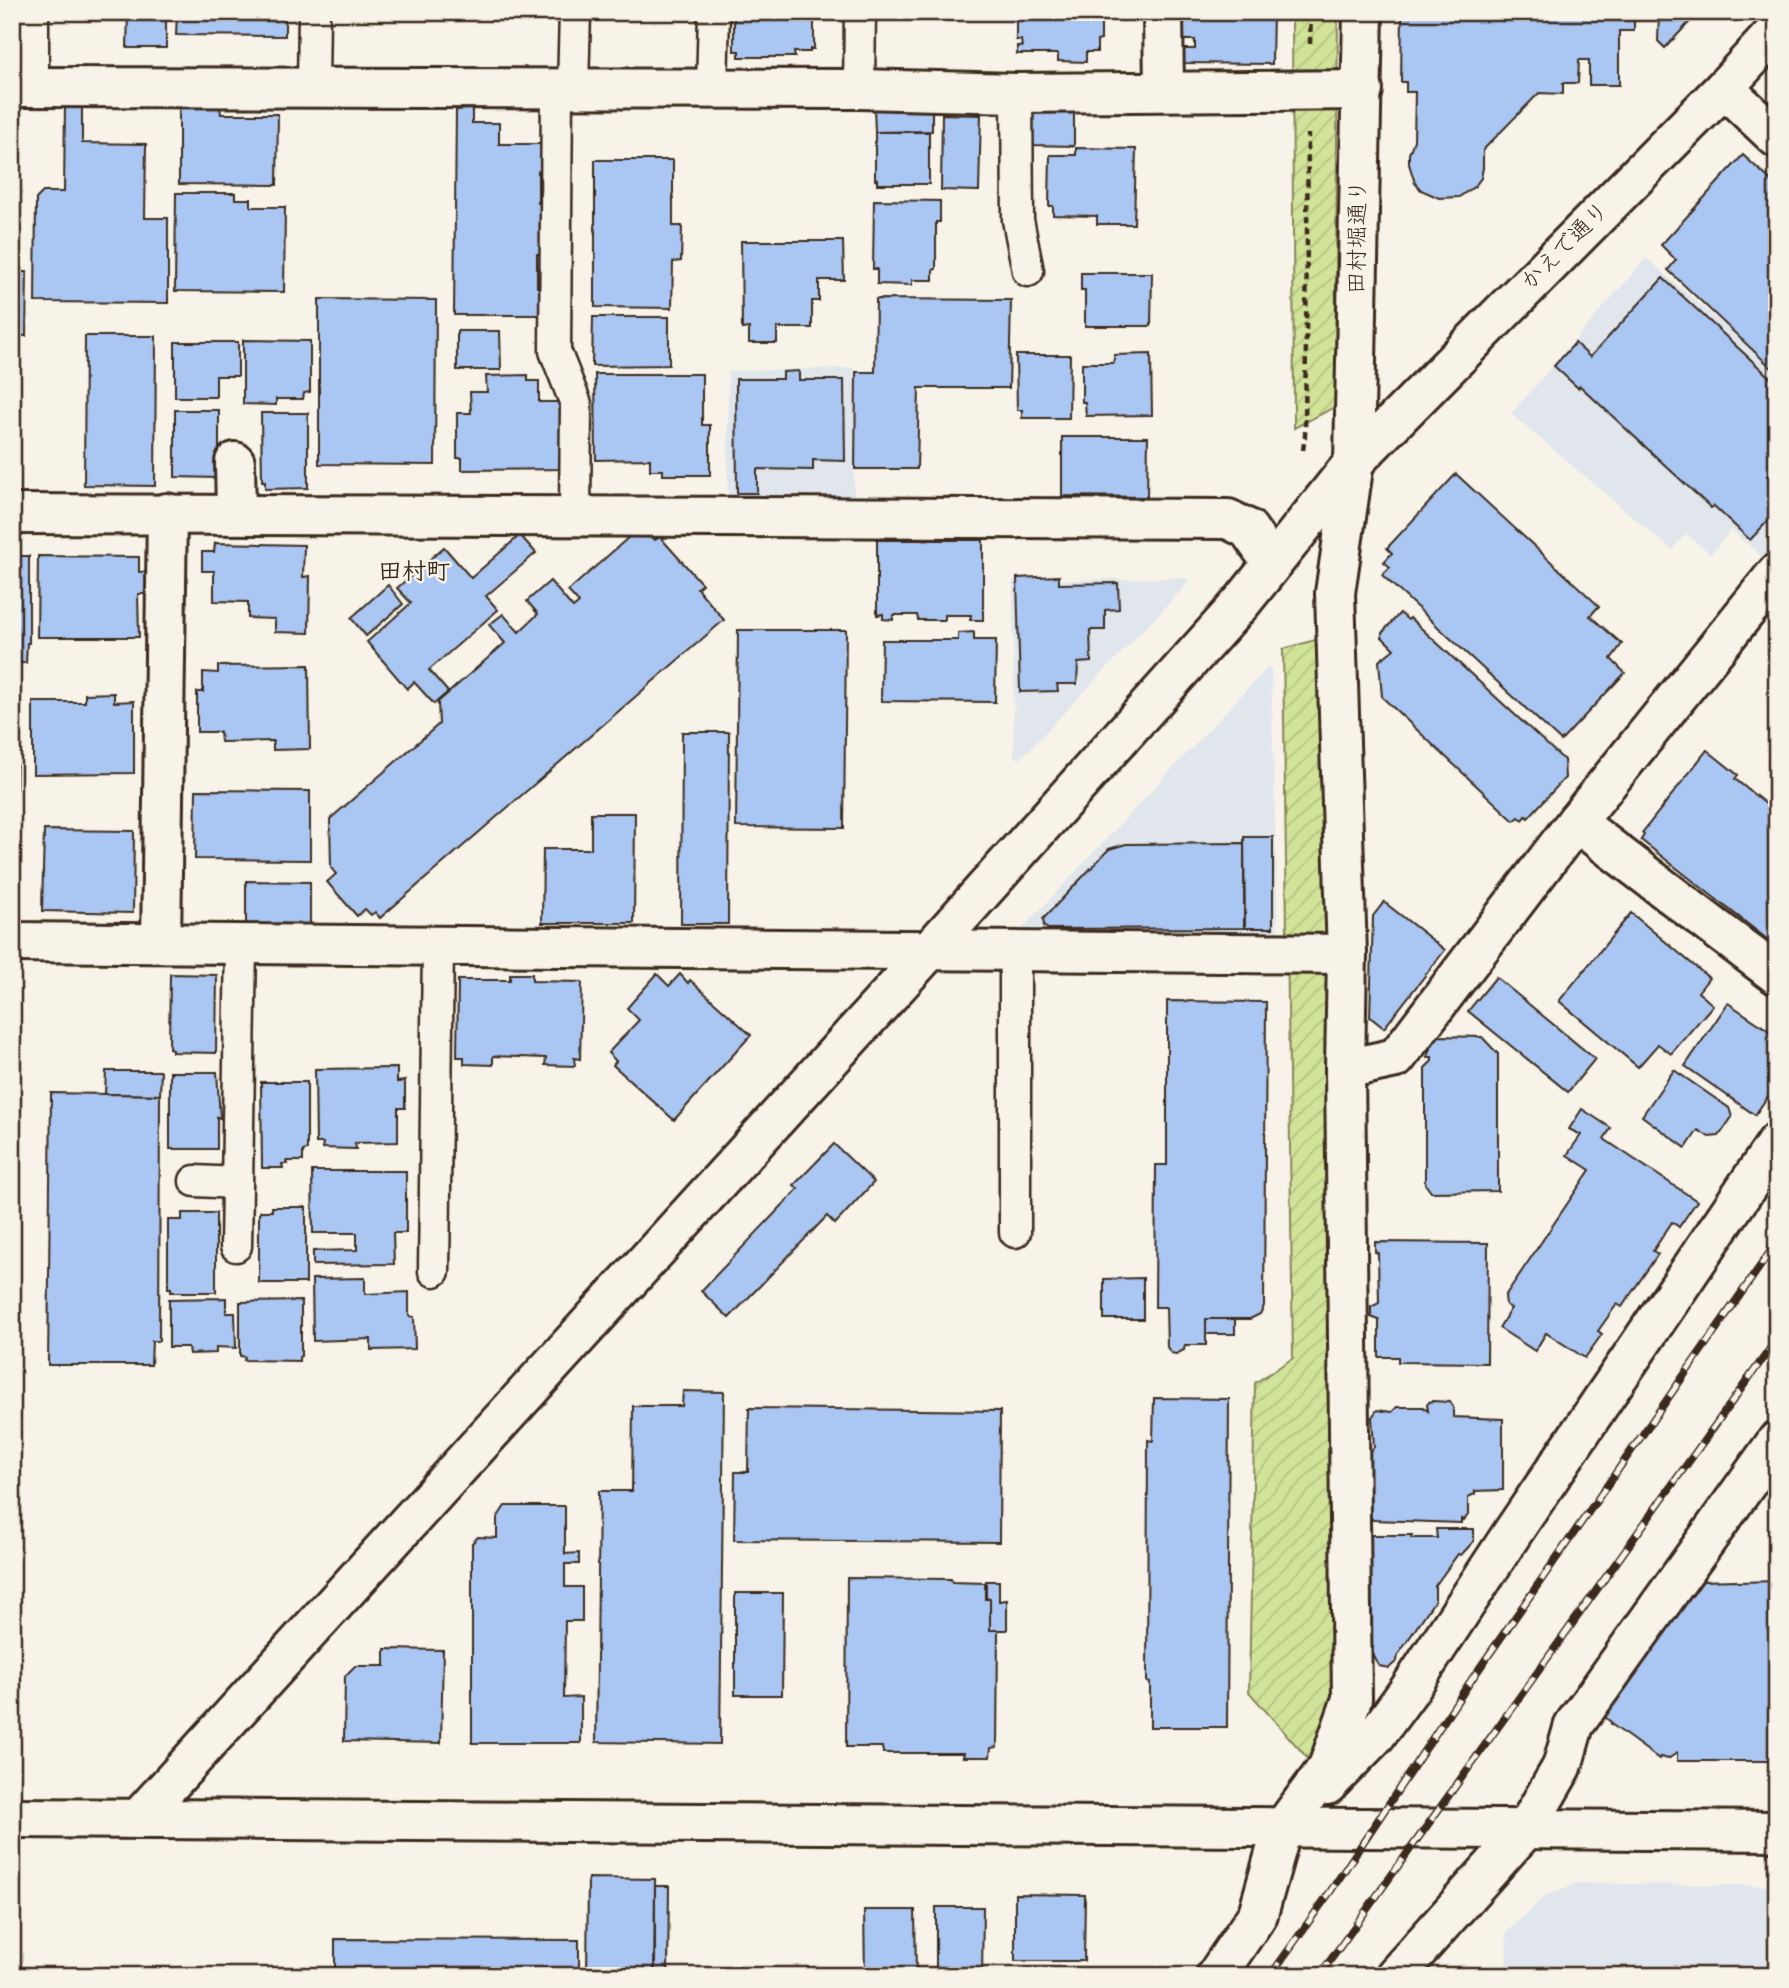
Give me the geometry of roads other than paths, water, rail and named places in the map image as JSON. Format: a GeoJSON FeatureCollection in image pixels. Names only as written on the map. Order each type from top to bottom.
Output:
{"type":"FeatureCollection","features":[{"type":"Feature","properties":{"kind":"street"},"geometry":{"type":"LineString","coordinates":[[1163,12],[1164,91]]}},
{"type":"Feature","properties":{"kind":"street","name":"田村堀通り"},"geometry":{"type":"LineString","coordinates":[[1282,1829],[1328,1767],[1352,1699],[1345,1069],[1347,954],[1335,593],[1354,462],[1363,12]]}},
{"type":"Feature","properties":{"kind":"street","name":"かえで通り"},"geometry":{"type":"LineString","coordinates":[[138,1819],[930,950],[1242,602],[1354,462],[1724,88],[1777,30]]}},
{"type":"Feature","properties":{"kind":"street"},"geometry":{"type":"LineString","coordinates":[[23,88],[712,88],[1017,93],[1363,90]]}},
{"type":"Feature","properties":{"kind":"street"},"geometry":{"type":"LineString","coordinates":[[1724,88],[1777,138]]}},
{"type":"Feature","properties":{"kind":"street"},"geometry":{"type":"LineString","coordinates":[[235,462],[236,513]]}},
{"type":"Feature","properties":{"kind":"street"},"geometry":{"type":"LineString","coordinates":[[161,943],[167,513]]}},
{"type":"Feature","properties":{"kind":"street"},"geometry":{"type":"LineString","coordinates":[[12,514],[1228,519],[1248,529],[1272,563]]}},
{"type":"Feature","properties":{"kind":"street"},"geometry":{"type":"LineString","coordinates":[[1345,1069],[1396,1058],[1576,822],[1777,573]]}},
{"type":"Feature","properties":{"kind":"street"},"geometry":{"type":"LineString","coordinates":[[1576,822],[1777,975]]}},
{"type":"Feature","properties":{"kind":"street"},"geometry":{"type":"LineString","coordinates":[[12,942],[1347,954]]}},
{"type":"Feature","properties":{"kind":"street"},"geometry":{"type":"LineString","coordinates":[[1216,1976],[1258,1914],[1282,1829],[1376,1735],[1409,1690],[1777,1142]]}},
{"type":"Feature","properties":{"kind":"street"},"geometry":{"type":"LineString","coordinates":[[1395,1976],[1527,1829],[1562,1767],[1574,1725],[1777,1441]]}},
{"type":"Feature","properties":{"kind":"street"},"geometry":{"type":"LineString","coordinates":[[12,1818],[1777,1831]]}},
{"type":"Feature","properties":{"kind":"lane"},"geometry":{"type":"LineString","coordinates":[[23,88],[33,12]]}},
{"type":"Feature","properties":{"kind":"lane"},"geometry":{"type":"LineString","coordinates":[[313,88],[314,12]]}},
{"type":"Feature","properties":{"kind":"lane"},"geometry":{"type":"LineString","coordinates":[[575,12],[565,88],[555,351],[576,404],[575,516]]}},
{"type":"Feature","properties":{"kind":"lane"},"geometry":{"type":"LineString","coordinates":[[712,88],[714,12]]}},
{"type":"Feature","properties":{"kind":"lane"},"geometry":{"type":"LineString","coordinates":[[859,89],[860,12]]}},
{"type":"Feature","properties":{"kind":"lane"},"geometry":{"type":"LineString","coordinates":[[1017,93],[1018,220],[1028,271]]}},
{"type":"Feature","properties":{"kind":"lane"},"geometry":{"type":"LineString","coordinates":[[236,1246],[240,944]]}},
{"type":"Feature","properties":{"kind":"lane"},"geometry":{"type":"LineString","coordinates":[[435,1271],[438,946]]}},
{"type":"Feature","properties":{"kind":"lane"},"geometry":{"type":"LineString","coordinates":[[1015,951],[1015,1231]]}},
{"type":"Feature","properties":{"kind":"lane"},"geometry":{"type":"LineString","coordinates":[[195,1181],[237,1183]]}},
{"type":"Feature","properties":{"kind":"railway"},"geometry":{"type":"LineString","coordinates":[[1270,1976],[1330,1892],[1472,1679],[1777,1242]]}},
{"type":"Feature","properties":{"kind":"railway"},"geometry":{"type":"LineString","coordinates":[[1319,1976],[1777,1339]]}},
{"type":"Feature","properties":{"kind":"district","name":"田村町"},"geometry":{"type":"Point","coordinates":[414,573]}}]}
